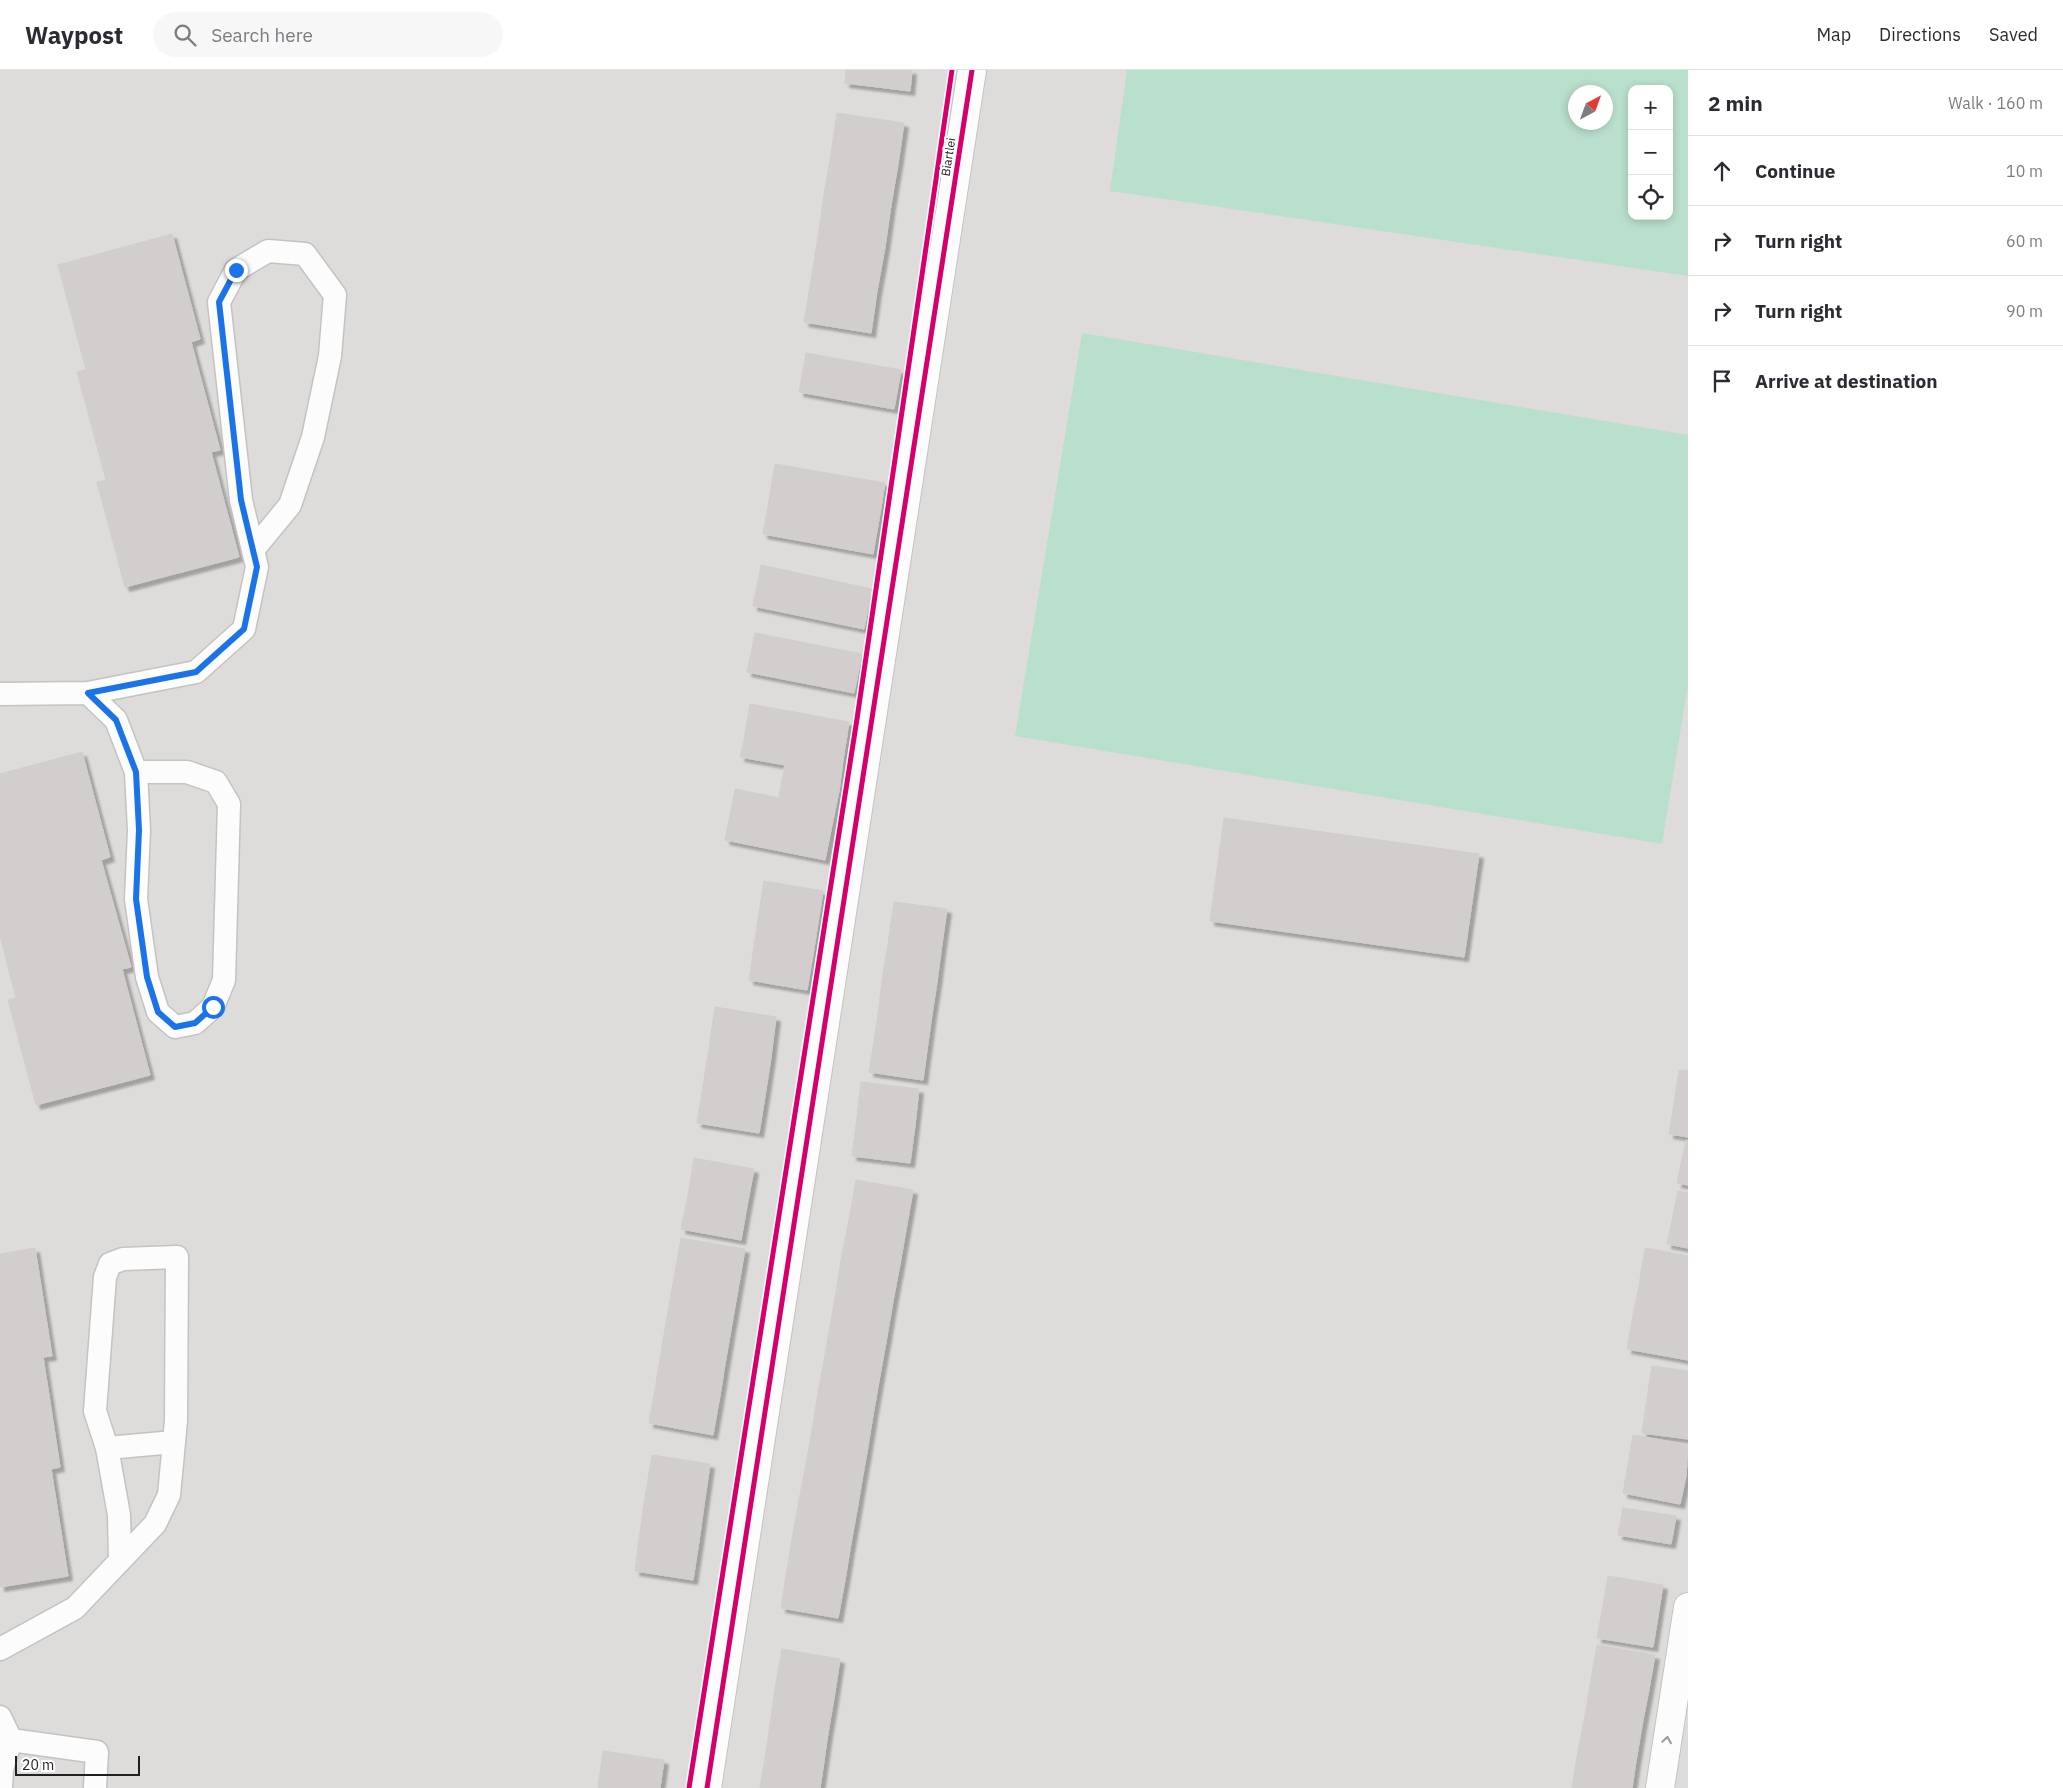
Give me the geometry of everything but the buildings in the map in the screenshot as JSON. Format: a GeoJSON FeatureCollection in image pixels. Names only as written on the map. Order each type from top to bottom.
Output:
{"type":"FeatureCollection","features":[{"type":"Feature","properties":{"kind":"street","name":"Biartlei"},"geometry":{"type":"LineString","coordinates":[[707,1788],[972,70]]}},
{"type":"Feature","properties":{"kind":"street"},"geometry":{"type":"LineString","coordinates":[[1660,1788],[1688,1607]]}},
{"type":"Feature","properties":{"kind":"lane"},"geometry":{"type":"LineString","coordinates":[[0,694],[88,693],[196,672],[244,629],[257,567],[241,500],[219,302],[236,270],[268,251],[305,254],[335,296],[330,356],[313,437],[290,505],[253,550]]}},
{"type":"Feature","properties":{"kind":"lane"},"geometry":{"type":"LineString","coordinates":[[88,693],[116,720],[136,772],[139,830],[136,899],[147,977],[158,1012],[175,1027],[195,1023],[213,1007],[224,980],[229,804],[216,782],[187,772],[136,772]]}},
{"type":"Feature","properties":{"kind":"lane"},"geometry":{"type":"LineString","coordinates":[[0,1649],[75,1608],[155,1524],[169,1495],[176,1421],[177,1257],[122,1259],[110,1264],[106,1277],[95,1411],[107,1448],[119,1515],[120,1560]]}},
{"type":"Feature","properties":{"kind":"lane"},"geometry":{"type":"LineString","coordinates":[[107,1448],[174,1442]]}},
{"type":"Feature","properties":{"kind":"lane"},"geometry":{"type":"LineString","coordinates":[[0,1717],[11,1740],[2,1768],[1,1788]]}},
{"type":"Feature","properties":{"kind":"lane"},"geometry":{"type":"LineString","coordinates":[[11,1740],[97,1752],[95,1788]]}},
{"type":"Feature","properties":{"kind":"shaded area"},"geometry":{"type":"Polygon","coordinates":[[[0,70],[1688,70],[1688,1788],[0,1788],[0,70]]]}},
{"type":"Feature","properties":{"kind":"green space"},"geometry":{"type":"Polygon","coordinates":[[[1127,70],[1688,70],[1688,276],[1110,191],[1127,70]]]}},
{"type":"Feature","properties":{"kind":"green space"},"geometry":{"type":"Polygon","coordinates":[[[1082,333],[1688,435],[1688,685],[1662,844],[1015,736],[1082,333]]]}},
{"type":"Feature","properties":{"kind":"cycle path"},"geometry":{"type":"LineString","coordinates":[[689,1788],[857,719],[952,70]]}},
{"type":"Feature","properties":{"kind":"cycle path"},"geometry":{"type":"LineString","coordinates":[[707,1788],[972,70]]}},
{"type":"Feature","properties":{"kind":"route"},"geometry":{"type":"LineString","coordinates":[[213,1007],[195,1023],[175,1027],[158,1012],[147,977],[136,899],[139,830],[136,772],[116,720],[88,693],[196,672],[244,629],[257,567],[241,500],[219,302],[236,270]]}}]}
